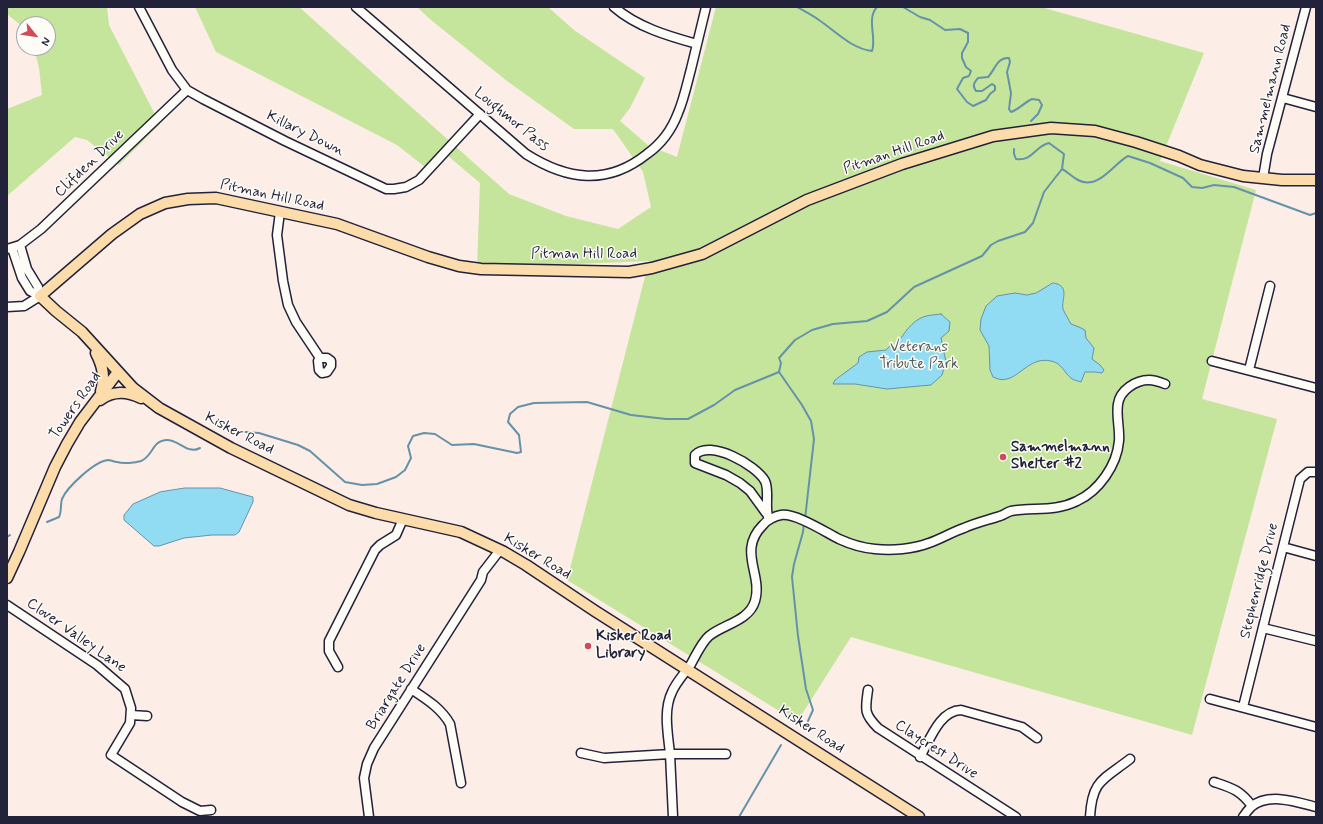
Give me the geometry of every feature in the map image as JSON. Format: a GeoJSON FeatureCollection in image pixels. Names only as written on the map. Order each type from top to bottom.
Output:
{"type":"FeatureCollection","features":[{"type":"Feature","properties":{"kind":"main road","name":"Pitman Hill Road"},"geometry":{"type":"LineString","coordinates":[[40,296],[112,234],[140,214],[165,203],[188,198],[216,198],[337,224],[428,257],[459,266],[481,269],[628,272],[652,268],[702,254],[807,200],[902,164],[993,136],[1050,128],[1095,131],[1136,142],[1225,172],[1243,176],[1282,180],[1316,180]]}},
{"type":"Feature","properties":{"kind":"main road","name":"Towers Road"},"geometry":{"type":"LineString","coordinates":[[7,578],[55,467],[67,444],[80,422],[118,372],[88,338],[40,296]]}},
{"type":"Feature","properties":{"kind":"main road"},"geometry":{"type":"LineString","coordinates":[[88,338],[103,369],[104,380],[98,399]]}},
{"type":"Feature","properties":{"kind":"main road","name":"Kisker Road"},"geometry":{"type":"LineString","coordinates":[[118,372],[149,402],[159,408],[232,448],[342,501],[376,513],[461,532],[490,546],[498,553],[526,565],[595,611],[688,668],[919,817]]}},
{"type":"Feature","properties":{"kind":"main road"},"geometry":{"type":"LineString","coordinates":[[89,410],[104,397],[113,393],[133,394],[149,402]]}},
{"type":"Feature","properties":{"kind":"street","name":"Killary Down"},"geometry":{"type":"LineString","coordinates":[[139,7],[172,70],[187,90],[285,141],[386,189],[406,187],[419,180],[480,114]]}},
{"type":"Feature","properties":{"kind":"street","name":"Loughmor Pass"},"geometry":{"type":"LineString","coordinates":[[356,7],[526,154],[548,167],[580,175],[610,174],[632,165],[657,147],[679,113],[706,7]]}},
{"type":"Feature","properties":{"kind":"street"},"geometry":{"type":"LineString","coordinates":[[614,7],[621,13],[667,36],[697,44]]}},
{"type":"Feature","properties":{"kind":"street","name":"Sammelmann Road"},"geometry":{"type":"LineString","coordinates":[[1263,178],[1267,154],[1306,7]]}},
{"type":"Feature","properties":{"kind":"street","name":"Clifden Drive"},"geometry":{"type":"LineString","coordinates":[[9,248],[20,245],[41,229],[130,146],[187,90]]}},
{"type":"Feature","properties":{"kind":"street"},"geometry":{"type":"LineString","coordinates":[[1283,98],[1316,106]]}},
{"type":"Feature","properties":{"kind":"street"},"geometry":{"type":"LineString","coordinates":[[280,212],[277,234],[288,305],[296,322],[320,358]]}},
{"type":"Feature","properties":{"kind":"street"},"geometry":{"type":"LineString","coordinates":[[20,245],[26,276]]}},
{"type":"Feature","properties":{"kind":"street"},"geometry":{"type":"LineString","coordinates":[[9,248],[26,276],[38,287],[40,296]]}},
{"type":"Feature","properties":{"kind":"street"},"geometry":{"type":"LineString","coordinates":[[1249,370],[1270,286]]}},
{"type":"Feature","properties":{"kind":"street","name":"Pitman Hill Road"},"geometry":{"type":"LineString","coordinates":[[7,308],[24,306],[40,296]]}},
{"type":"Feature","properties":{"kind":"street"},"geometry":{"type":"LineString","coordinates":[[1212,361],[1316,388]]}},
{"type":"Feature","properties":{"kind":"street"},"geometry":{"type":"LineString","coordinates":[[768,517],[789,515],[856,546],[893,550],[928,544],[964,527],[1010,511],[1059,508],[1079,501],[1098,486],[1106,476],[1117,452],[1119,441],[1118,403],[1120,396],[1132,385],[1140,381],[1148,380],[1165,384]]}},
{"type":"Feature","properties":{"kind":"street"},"geometry":{"type":"LineString","coordinates":[[673,817],[667,710],[672,692],[707,637],[743,617],[751,609],[756,592],[751,551],[752,540],[768,517],[765,481],[749,465],[736,457],[715,451],[703,450],[697,452],[695,455],[695,463],[726,475],[740,483],[750,491],[768,517]]}},
{"type":"Feature","properties":{"kind":"street","name":"Stephenridge Drive"},"geometry":{"type":"LineString","coordinates":[[1243,707],[1300,479],[1308,472],[1316,472]]}},
{"type":"Feature","properties":{"kind":"street"},"geometry":{"type":"LineString","coordinates":[[338,667],[329,651],[329,641],[375,550],[396,534],[403,519]]}},
{"type":"Feature","properties":{"kind":"street"},"geometry":{"type":"LineString","coordinates":[[1283,546],[1316,556]]}},
{"type":"Feature","properties":{"kind":"street","name":"Briargate Drive"},"geometry":{"type":"LineString","coordinates":[[369,817],[364,778],[367,764],[374,748],[481,580],[487,575],[496,562],[498,553]]}},
{"type":"Feature","properties":{"kind":"street","name":"Clover Valley Lane"},"geometry":{"type":"LineString","coordinates":[[7,605],[97,665],[117,680],[125,689],[131,708],[130,723],[111,755],[182,802],[200,811],[211,810]]}},
{"type":"Feature","properties":{"kind":"street"},"geometry":{"type":"LineString","coordinates":[[1263,628],[1316,641]]}},
{"type":"Feature","properties":{"kind":"street"},"geometry":{"type":"LineString","coordinates":[[412,689],[438,708],[450,724],[461,783]]}},
{"type":"Feature","properties":{"kind":"street","name":"Claycrest Drive"},"geometry":{"type":"LineString","coordinates":[[868,690],[865,706],[868,718],[878,728],[920,757],[1016,817]]}},
{"type":"Feature","properties":{"kind":"street"},"geometry":{"type":"LineString","coordinates":[[1210,699],[1316,727]]}},
{"type":"Feature","properties":{"kind":"street"},"geometry":{"type":"LineString","coordinates":[[920,757],[941,719],[955,710],[961,710],[1022,726],[1037,738]]}},
{"type":"Feature","properties":{"kind":"street"},"geometry":{"type":"LineString","coordinates":[[131,715],[147,716]]}},
{"type":"Feature","properties":{"kind":"street"},"geometry":{"type":"LineString","coordinates":[[582,753],[604,758],[670,754],[726,754]]}},
{"type":"Feature","properties":{"kind":"street"},"geometry":{"type":"LineString","coordinates":[[1090,817],[1091,801],[1098,784],[1130,759]]}},
{"type":"Feature","properties":{"kind":"street"},"geometry":{"type":"LineString","coordinates":[[1214,782],[1237,790],[1252,806]]}},
{"type":"Feature","properties":{"kind":"street"},"geometry":{"type":"LineString","coordinates":[[1243,817],[1252,806],[1267,800],[1284,799],[1316,807]]}},
{"type":"Feature","properties":{"kind":"green space"},"geometry":{"type":"Polygon","coordinates":[[[7,7],[107,7],[109,25],[160,124],[119,165],[87,140],[75,137],[7,196],[7,109],[42,95],[36,56],[56,56],[56,16],[16,16],[16,21],[7,14],[7,7]]]}},
{"type":"Feature","properties":{"kind":"green space","name":"Veterans Tribute Park"},"geometry":{"type":"Polygon","coordinates":[[[195,7],[299,7],[509,194],[566,216],[618,229],[651,207],[643,172],[613,129],[574,129],[507,81],[417,7],[548,7],[574,30],[645,78],[630,108],[620,121],[649,146],[677,157],[716,7],[1041,7],[1204,53],[1160,161],[1256,190],[1202,399],[1277,419],[1192,735],[851,637],[797,722],[567,580],[649,261],[477,268],[480,183],[448,156],[425,167],[397,145],[216,52],[195,7]]]}},
{"type":"Feature","properties":{"kind":"water"},"geometry":{"type":"Polygon","coordinates":[[[1053,283],[1059,284],[1064,290],[1063,309],[1065,313],[1071,324],[1085,330],[1086,338],[1094,348],[1092,359],[1104,370],[1102,373],[1085,372],[1081,382],[1069,377],[1055,362],[1042,360],[1034,363],[1008,379],[1001,380],[993,377],[990,370],[989,346],[980,330],[981,319],[986,306],[997,296],[1015,293],[1027,295],[1036,293],[1053,283]]]}},
{"type":"Feature","properties":{"kind":"water"},"geometry":{"type":"Polygon","coordinates":[[[941,314],[950,322],[949,331],[941,338],[946,362],[942,375],[931,385],[887,389],[855,384],[833,384],[835,380],[858,363],[859,357],[867,352],[886,350],[890,346],[894,347],[908,328],[915,322],[930,315],[941,314]]]}},
{"type":"Feature","properties":{"kind":"water"},"geometry":{"type":"Polygon","coordinates":[[[185,488],[220,488],[253,497],[253,502],[239,532],[235,535],[212,535],[184,538],[159,546],[154,546],[124,520],[124,515],[133,504],[160,492],[185,488]]]}},
{"type":"Feature","properties":{"kind":"waterway"},"geometry":{"type":"LineString","coordinates":[[797,7],[816,18],[844,39],[858,47],[872,51],[872,17],[877,7]]}},
{"type":"Feature","properties":{"kind":"waterway"},"geometry":{"type":"LineString","coordinates":[[903,7],[920,17],[930,20],[945,30],[960,29],[968,33],[968,42],[962,53],[962,58],[966,67],[971,71],[969,76],[963,78],[957,89],[967,102],[973,106],[986,100],[995,90],[995,86],[992,84],[982,91],[976,91],[974,86],[975,81],[978,78],[988,77],[999,62],[1005,58],[1009,58],[1010,62],[1007,72],[1011,93],[1009,109],[1011,112],[1032,99],[1039,100],[1042,105],[1038,114],[1031,121]]}},
{"type":"Feature","properties":{"kind":"waterway"},"geometry":{"type":"LineString","coordinates":[[805,519],[814,439],[811,421],[802,405],[779,372],[781,363],[779,358],[795,340],[812,330],[833,324],[867,321],[887,312],[914,287],[982,256],[991,245],[998,241],[1025,232],[1033,223],[1044,192],[1062,169],[1064,154],[1049,143],[1040,147],[1026,158],[1016,159],[1014,149]]}},
{"type":"Feature","properties":{"kind":"waterway"},"geometry":{"type":"LineString","coordinates":[[1062,169],[1078,180],[1092,182],[1105,175],[1128,156],[1150,163],[1183,178],[1192,187],[1202,188],[1214,185],[1234,187],[1310,215],[1316,213]]}},
{"type":"Feature","properties":{"kind":"waterway"},"geometry":{"type":"LineString","coordinates":[[232,431],[259,433],[298,445],[310,451],[345,482],[362,485],[377,484],[396,477],[405,470],[411,458],[408,446],[413,436],[424,433],[435,434],[452,445],[474,444],[517,453],[521,452],[519,435],[508,422],[510,414],[518,407],[534,403],[587,402],[631,415],[666,419],[688,419],[714,405],[735,390],[779,372]]}},
{"type":"Feature","properties":{"kind":"waterway"},"geometry":{"type":"LineString","coordinates":[[47,522],[59,517],[62,499],[69,488],[82,475],[102,461],[108,460],[120,463],[141,461],[148,456],[158,443],[166,440],[171,440],[191,450],[200,448]]}},
{"type":"Feature","properties":{"kind":"waterway"},"geometry":{"type":"LineString","coordinates":[[804,523],[792,577],[798,636],[806,689],[813,710],[808,721]]}},
{"type":"Feature","properties":{"kind":"waterway"},"geometry":{"type":"LineString","coordinates":[[739,817],[781,745]]}},
{"type":"Feature","properties":{"kind":"place","name":"Sammelmann Shelter #2"},"geometry":{"type":"Point","coordinates":[1003,457]}},
{"type":"Feature","properties":{"kind":"place","name":"Kisker Road Library"},"geometry":{"type":"Point","coordinates":[588,646]}}]}
